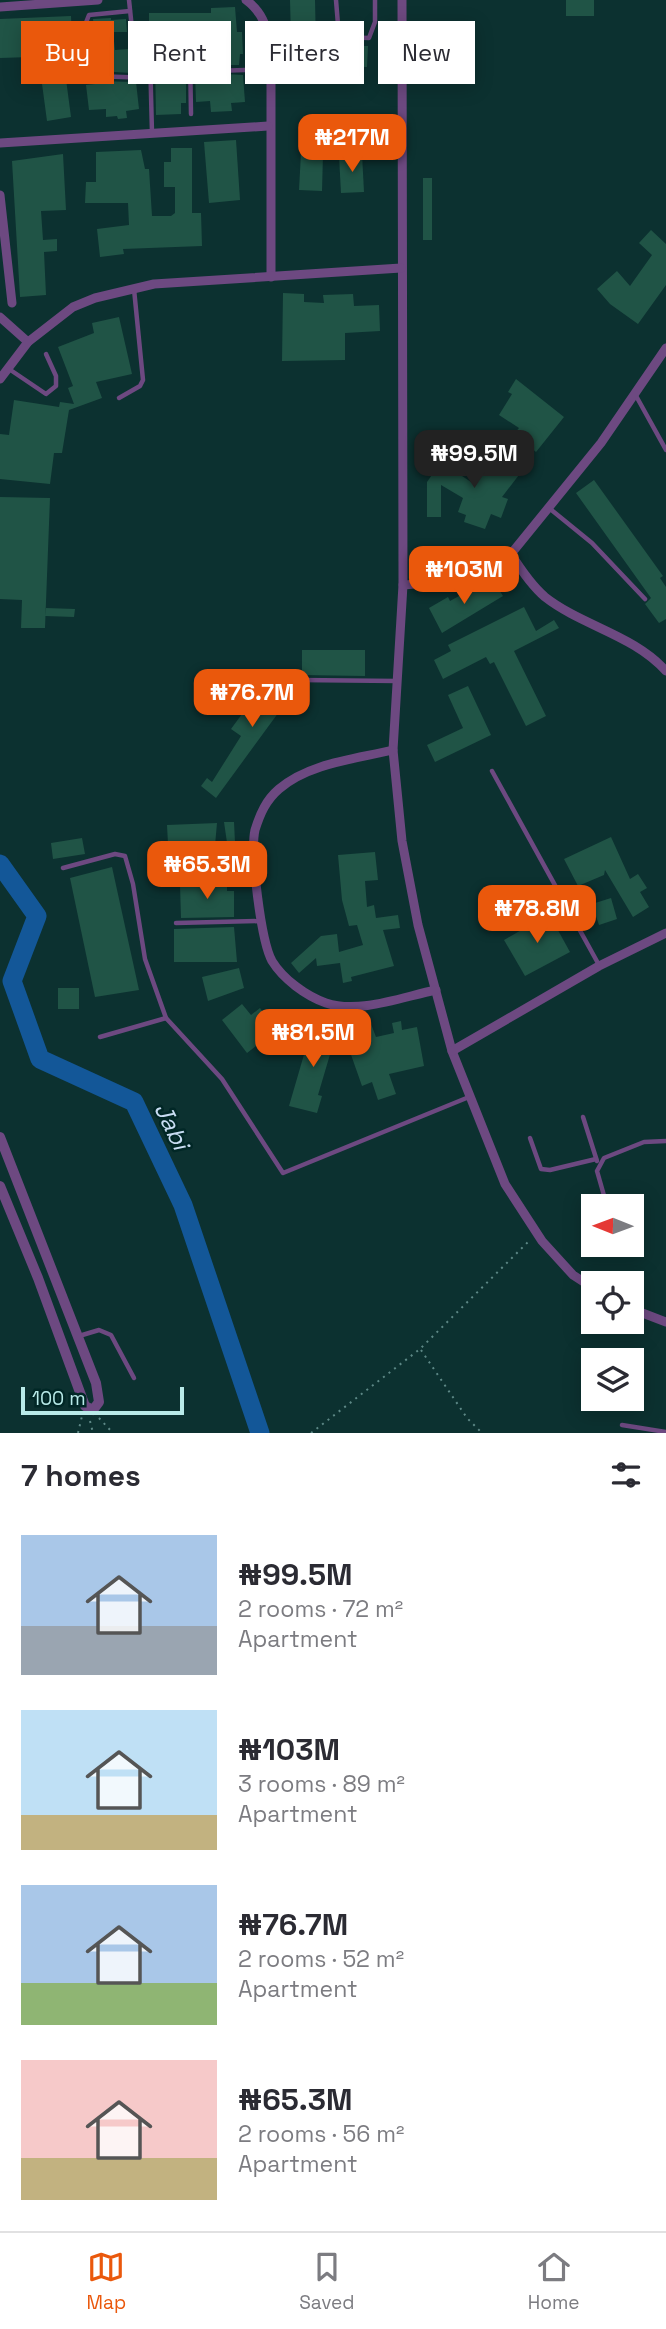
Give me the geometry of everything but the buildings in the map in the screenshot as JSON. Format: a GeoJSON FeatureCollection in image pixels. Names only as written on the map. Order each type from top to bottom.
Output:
{"type":"FeatureCollection","features":[{"type":"Feature","properties":{"kind":"street"},"geometry":{"type":"LineString","coordinates":[[0,7],[98,0]]}},
{"type":"Feature","properties":{"kind":"street"},"geometry":{"type":"LineString","coordinates":[[246,0],[258,9],[267,26],[271,46],[268,126],[271,277]]}},
{"type":"Feature","properties":{"kind":"street"},"geometry":{"type":"LineString","coordinates":[[402,0],[403,585],[393,750],[402,841],[418,925],[452,1051],[505,1184],[537,1233],[573,1275],[581,1280]]}},
{"type":"Feature","properties":{"kind":"street"},"geometry":{"type":"LineString","coordinates":[[0,143],[268,126]]}},
{"type":"Feature","properties":{"kind":"street"},"geometry":{"type":"LineString","coordinates":[[0,195],[12,303]]}},
{"type":"Feature","properties":{"kind":"street"},"geometry":{"type":"LineString","coordinates":[[0,379],[28,342],[73,307],[95,298],[134,288],[401,268]]}},
{"type":"Feature","properties":{"kind":"street"},"geometry":{"type":"LineString","coordinates":[[0,317],[28,342]]}},
{"type":"Feature","properties":{"kind":"street"},"geometry":{"type":"LineString","coordinates":[[403,585],[470,577],[492,568],[511,554],[601,443],[666,348]]}},
{"type":"Feature","properties":{"kind":"street"},"geometry":{"type":"LineString","coordinates":[[511,554],[527,579],[547,598],[639,648],[666,671]]}},
{"type":"Feature","properties":{"kind":"street"},"geometry":{"type":"LineString","coordinates":[[393,750],[308,771],[278,790],[265,804],[254,832],[254,867],[262,921],[271,960],[285,978],[326,1003],[351,1007],[436,990]]}},
{"type":"Feature","properties":{"kind":"street"},"geometry":{"type":"LineString","coordinates":[[452,1051],[599,966],[666,933]]}},
{"type":"Feature","properties":{"kind":"street"},"geometry":{"type":"LineString","coordinates":[[0,1136],[96,1383],[99,1402],[93,1410],[85,1406],[38,1278],[0,1186]]}},
{"type":"Feature","properties":{"kind":"street"},"geometry":{"type":"LineString","coordinates":[[644,1314],[666,1322]]}},
{"type":"Feature","properties":{"kind":"lane"},"geometry":{"type":"LineString","coordinates":[[130,0],[131,21]]}},
{"type":"Feature","properties":{"kind":"lane"},"geometry":{"type":"LineString","coordinates":[[336,0],[336,30],[339,37],[346,38],[369,38],[373,33],[375,0]]}},
{"type":"Feature","properties":{"kind":"lane"},"geometry":{"type":"LineString","coordinates":[[128,77],[93,76],[85,26],[89,15],[130,11]]}},
{"type":"Feature","properties":{"kind":"lane"},"geometry":{"type":"LineString","coordinates":[[231,70],[245,70]]}},
{"type":"Feature","properties":{"kind":"lane"},"geometry":{"type":"LineString","coordinates":[[151,84],[152,134]]}},
{"type":"Feature","properties":{"kind":"lane"},"geometry":{"type":"LineString","coordinates":[[190,84],[191,114]]}},
{"type":"Feature","properties":{"kind":"lane"},"geometry":{"type":"LineString","coordinates":[[119,398],[140,386],[143,380],[134,288]]}},
{"type":"Feature","properties":{"kind":"lane"},"geometry":{"type":"LineString","coordinates":[[8,369],[46,394],[56,386],[57,381],[46,354]]}},
{"type":"Feature","properties":{"kind":"lane"},"geometry":{"type":"LineString","coordinates":[[635,393],[666,450]]}},
{"type":"Feature","properties":{"kind":"lane"},"geometry":{"type":"LineString","coordinates":[[549,507],[592,543],[645,599]]}},
{"type":"Feature","properties":{"kind":"lane"},"geometry":{"type":"LineString","coordinates":[[299,680],[398,681]]}},
{"type":"Feature","properties":{"kind":"lane"},"geometry":{"type":"LineString","coordinates":[[492,771],[599,966]]}},
{"type":"Feature","properties":{"kind":"lane"},"geometry":{"type":"LineString","coordinates":[[63,867],[115,853],[125,856],[133,884],[145,959],[166,1018],[222,1079],[284,1173],[470,1096]]}},
{"type":"Feature","properties":{"kind":"lane"},"geometry":{"type":"LineString","coordinates":[[176,923],[262,921]]}},
{"type":"Feature","properties":{"kind":"lane"},"geometry":{"type":"LineString","coordinates":[[100,1037],[166,1018]]}},
{"type":"Feature","properties":{"kind":"lane"},"geometry":{"type":"LineString","coordinates":[[583,1117],[604,1194]]}},
{"type":"Feature","properties":{"kind":"lane"},"geometry":{"type":"LineString","coordinates":[[530,1138],[541,1169],[550,1170],[597,1162],[643,1142],[666,1141]]}},
{"type":"Feature","properties":{"kind":"lane"},"geometry":{"type":"LineString","coordinates":[[79,1337],[99,1330],[111,1335],[134,1378]]}},
{"type":"Feature","properties":{"kind":"lane"},"geometry":{"type":"LineString","coordinates":[[622,1425],[666,1432]]}},
{"type":"Feature","properties":{"kind":"path"},"geometry":{"type":"LineString","coordinates":[[311,1433],[421,1349],[537,1233]]}},
{"type":"Feature","properties":{"kind":"path"},"geometry":{"type":"LineString","coordinates":[[421,1349],[467,1418],[482,1433]]}},
{"type":"Feature","properties":{"kind":"waterway","name":"Jabi"},"geometry":{"type":"LineString","coordinates":[[0,864],[37,916],[12,981],[40,1059],[134,1102],[183,1205],[260,1433]]}}]}
